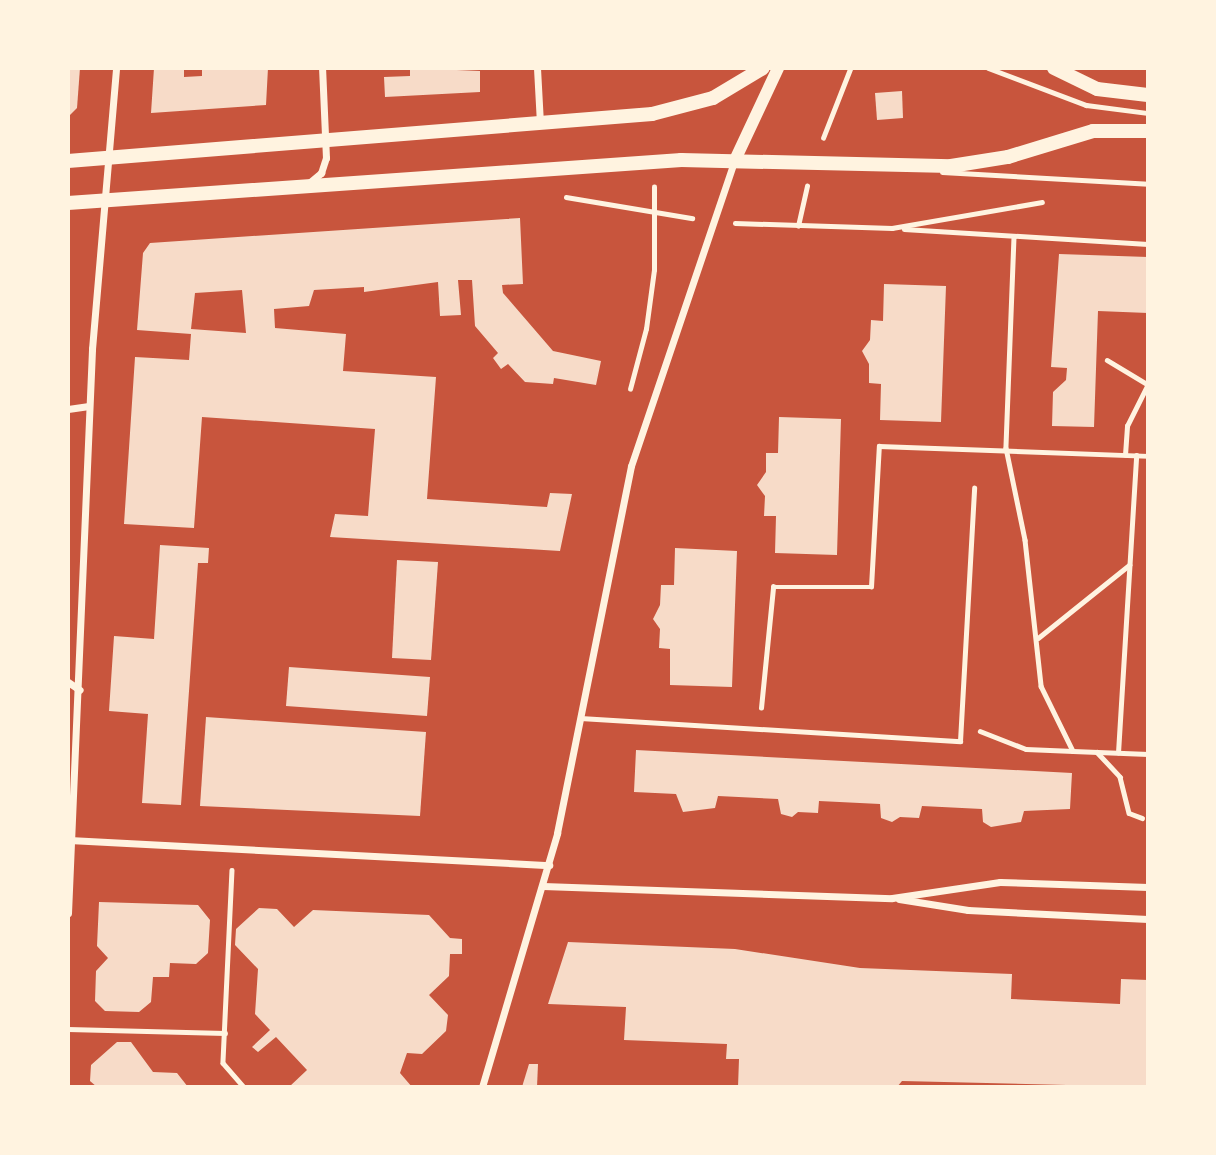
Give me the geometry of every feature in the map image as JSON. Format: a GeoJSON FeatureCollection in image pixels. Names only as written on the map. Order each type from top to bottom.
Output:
{"type":"FeatureCollection","features":[{"type":"Feature","properties":{"kind":"main road"},"geometry":{"type":"LineString","coordinates":[[68,160],[652,114],[713,98],[763,68]]}},
{"type":"Feature","properties":{"kind":"main road"},"geometry":{"type":"LineString","coordinates":[[1054,68],[1084,85],[1148,95]]}},
{"type":"Feature","properties":{"kind":"main road"},"geometry":{"type":"LineString","coordinates":[[68,203],[653,162],[735,160],[884,165],[967,164],[1093,131],[1148,131]]}},
{"type":"Feature","properties":{"kind":"street"},"geometry":{"type":"LineString","coordinates":[[68,913],[80,690],[79,614],[89,406],[116,68]]}},
{"type":"Feature","properties":{"kind":"street"},"geometry":{"type":"LineString","coordinates":[[303,186],[324,169],[326,140],[322,68]]}},
{"type":"Feature","properties":{"kind":"street"},"geometry":{"type":"LineString","coordinates":[[537,68],[540,124]]}},
{"type":"Feature","properties":{"kind":"street"},"geometry":{"type":"LineString","coordinates":[[482,1087],[543,886],[631,466],[735,160],[778,68]]}},
{"type":"Feature","properties":{"kind":"street"},"geometry":{"type":"LineString","coordinates":[[68,409],[89,406]]}},
{"type":"Feature","properties":{"kind":"street"},"geometry":{"type":"LineString","coordinates":[[68,682],[80,690]]}},
{"type":"Feature","properties":{"kind":"street"},"geometry":{"type":"LineString","coordinates":[[71,840],[548,864]]}},
{"type":"Feature","properties":{"kind":"street"},"geometry":{"type":"LineString","coordinates":[[892,898],[1000,882],[1148,887]]}},
{"type":"Feature","properties":{"kind":"street"},"geometry":{"type":"LineString","coordinates":[[543,886],[892,898],[968,911],[1148,919]]}},
{"type":"Feature","properties":{"kind":"lane"},"geometry":{"type":"LineString","coordinates":[[988,68],[1086,105],[1148,113]]}},
{"type":"Feature","properties":{"kind":"lane"},"geometry":{"type":"LineString","coordinates":[[884,165],[997,178],[1148,184]]}},
{"type":"Feature","properties":{"kind":"lane"},"geometry":{"type":"LineString","coordinates":[[580,718],[960,741],[974,487]]}},
{"type":"Feature","properties":{"kind":"path"},"geometry":{"type":"LineString","coordinates":[[820,145],[850,69]]}},
{"type":"Feature","properties":{"kind":"path"},"geometry":{"type":"LineString","coordinates":[[798,226],[808,185]]}},
{"type":"Feature","properties":{"kind":"path"},"geometry":{"type":"LineString","coordinates":[[555,196],[713,221],[892,228],[1148,244]]}},
{"type":"Feature","properties":{"kind":"path"},"geometry":{"type":"LineString","coordinates":[[892,228],[1048,201]]}},
{"type":"Feature","properties":{"kind":"path"},"geometry":{"type":"LineString","coordinates":[[629,393],[648,318],[654,211]]}},
{"type":"Feature","properties":{"kind":"path"},"geometry":{"type":"LineString","coordinates":[[1014,237],[1006,448],[1024,540],[1041,686],[1073,751]]}},
{"type":"Feature","properties":{"kind":"path"},"geometry":{"type":"LineString","coordinates":[[1107,360],[1148,384],[1127,426],[1125,455]]}},
{"type":"Feature","properties":{"kind":"path"},"geometry":{"type":"LineString","coordinates":[[759,730],[773,587],[871,587],[879,446],[1006,448],[1148,456]]}},
{"type":"Feature","properties":{"kind":"path"},"geometry":{"type":"LineString","coordinates":[[1118,753],[1136,456]]}},
{"type":"Feature","properties":{"kind":"path"},"geometry":{"type":"LineString","coordinates":[[1037,638],[1129,565]]}},
{"type":"Feature","properties":{"kind":"path"},"geometry":{"type":"LineString","coordinates":[[962,715],[980,731],[1026,750],[1148,754]]}},
{"type":"Feature","properties":{"kind":"path"},"geometry":{"type":"LineString","coordinates":[[1097,752],[1119,777],[1129,813],[1142,818]]}},
{"type":"Feature","properties":{"kind":"path"},"geometry":{"type":"LineString","coordinates":[[233,848],[223,1063],[244,1087]]}},
{"type":"Feature","properties":{"kind":"path"},"geometry":{"type":"LineString","coordinates":[[68,1028],[225,1033]]}},
{"type":"Feature","properties":{"kind":"building"},"geometry":{"type":"Polygon","coordinates":[[[68,68],[80,68],[77,108],[68,117],[68,68]]]}},
{"type":"Feature","properties":{"kind":"building"},"geometry":{"type":"Polygon","coordinates":[[[154,68],[184,68],[184,77],[202,76],[202,69],[268,68],[266,105],[151,113],[154,68]]]}},
{"type":"Feature","properties":{"kind":"building"},"geometry":{"type":"Polygon","coordinates":[[[410,68],[480,71],[480,92],[385,97],[384,77],[410,76],[410,68]]]}},
{"type":"Feature","properties":{"kind":"building"},"geometry":{"type":"Polygon","coordinates":[[[902,91],[903,118],[877,120],[875,93],[902,91]]]}},
{"type":"Feature","properties":{"kind":"building"},"geometry":{"type":"Polygon","coordinates":[[[520,218],[523,284],[502,285],[503,293],[553,351],[601,361],[596,385],[554,378],[553,384],[525,382],[508,364],[501,369],[493,358],[498,353],[475,326],[472,280],[458,280],[461,315],[440,316],[438,282],[364,292],[364,287],[314,290],[309,306],[274,309],[275,328],[346,334],[343,371],[436,377],[427,499],[547,507],[550,493],[572,494],[560,551],[330,537],[335,514],[368,516],[375,429],[202,417],[194,528],[124,524],[135,357],[189,360],[191,334],[137,330],[143,253],[150,243],[520,218]],[[242,290],[195,293],[191,329],[246,333],[242,290]]]}},
{"type":"Feature","properties":{"kind":"building"},"geometry":{"type":"Polygon","coordinates":[[[1059,254],[1148,257],[1148,313],[1098,311],[1094,427],[1052,426],[1053,392],[1066,380],[1067,368],[1051,367],[1059,254]]]}},
{"type":"Feature","properties":{"kind":"building"},"geometry":{"type":"Polygon","coordinates":[[[884,284],[946,286],[941,422],[880,420],[881,384],[869,383],[869,364],[862,351],[870,340],[871,320],[883,321],[884,284]]]}},
{"type":"Feature","properties":{"kind":"building"},"geometry":{"type":"Polygon","coordinates":[[[779,417],[841,419],[837,555],[775,553],[776,516],[764,516],[765,496],[757,485],[766,472],[766,453],[778,453],[779,417]]]}},
{"type":"Feature","properties":{"kind":"building"},"geometry":{"type":"Polygon","coordinates":[[[160,545],[209,548],[208,563],[198,563],[181,805],[142,803],[148,714],[109,711],[114,636],[154,639],[160,545]]]}},
{"type":"Feature","properties":{"kind":"building"},"geometry":{"type":"Polygon","coordinates":[[[675,548],[737,551],[732,687],[670,685],[670,649],[659,648],[660,629],[653,619],[660,605],[661,585],[674,585],[675,548]]]}},
{"type":"Feature","properties":{"kind":"building"},"geometry":{"type":"Polygon","coordinates":[[[397,560],[438,562],[431,660],[392,658],[397,560]]]}},
{"type":"Feature","properties":{"kind":"building"},"geometry":{"type":"Polygon","coordinates":[[[289,667],[430,677],[427,716],[286,706],[289,667]]]}},
{"type":"Feature","properties":{"kind":"building"},"geometry":{"type":"Polygon","coordinates":[[[206,717],[426,732],[420,816],[200,806],[206,717]]]}},
{"type":"Feature","properties":{"kind":"building"},"geometry":{"type":"Polygon","coordinates":[[[636,750],[1072,773],[1070,809],[1024,811],[1021,822],[991,827],[983,822],[982,809],[922,806],[919,818],[900,817],[892,822],[881,818],[880,804],[819,801],[818,813],[798,812],[792,817],[781,814],[778,799],[718,796],[715,808],[683,812],[676,794],[634,792],[636,750]]]}},
{"type":"Feature","properties":{"kind":"building"},"geometry":{"type":"Polygon","coordinates":[[[99,902],[198,905],[210,920],[208,953],[196,964],[170,963],[169,977],[153,977],[151,1002],[139,1012],[105,1011],[95,1001],[96,971],[108,958],[97,946],[99,902]]]}},
{"type":"Feature","properties":{"kind":"building"},"geometry":{"type":"Polygon","coordinates":[[[259,908],[277,909],[294,927],[313,910],[429,915],[450,938],[462,939],[462,954],[450,954],[449,976],[429,995],[448,1015],[446,1031],[422,1054],[407,1053],[400,1073],[412,1087],[289,1087],[307,1070],[276,1037],[258,1052],[252,1047],[270,1030],[255,1014],[258,969],[235,945],[236,929],[259,908]]]}},
{"type":"Feature","properties":{"kind":"building"},"geometry":{"type":"Polygon","coordinates":[[[568,942],[735,949],[860,968],[1012,974],[1011,999],[1120,1004],[1121,979],[1148,980],[1148,1087],[902,1081],[897,1087],[738,1087],[739,1059],[726,1059],[727,1044],[624,1040],[626,1007],[548,1004],[568,942]]]}},
{"type":"Feature","properties":{"kind":"building"},"geometry":{"type":"Polygon","coordinates":[[[117,1042],[131,1042],[153,1072],[177,1073],[188,1087],[97,1087],[90,1081],[91,1065],[117,1042]]]}},
{"type":"Feature","properties":{"kind":"building"},"geometry":{"type":"Polygon","coordinates":[[[529,1064],[538,1064],[537,1087],[522,1087],[529,1064]]]}}]}
